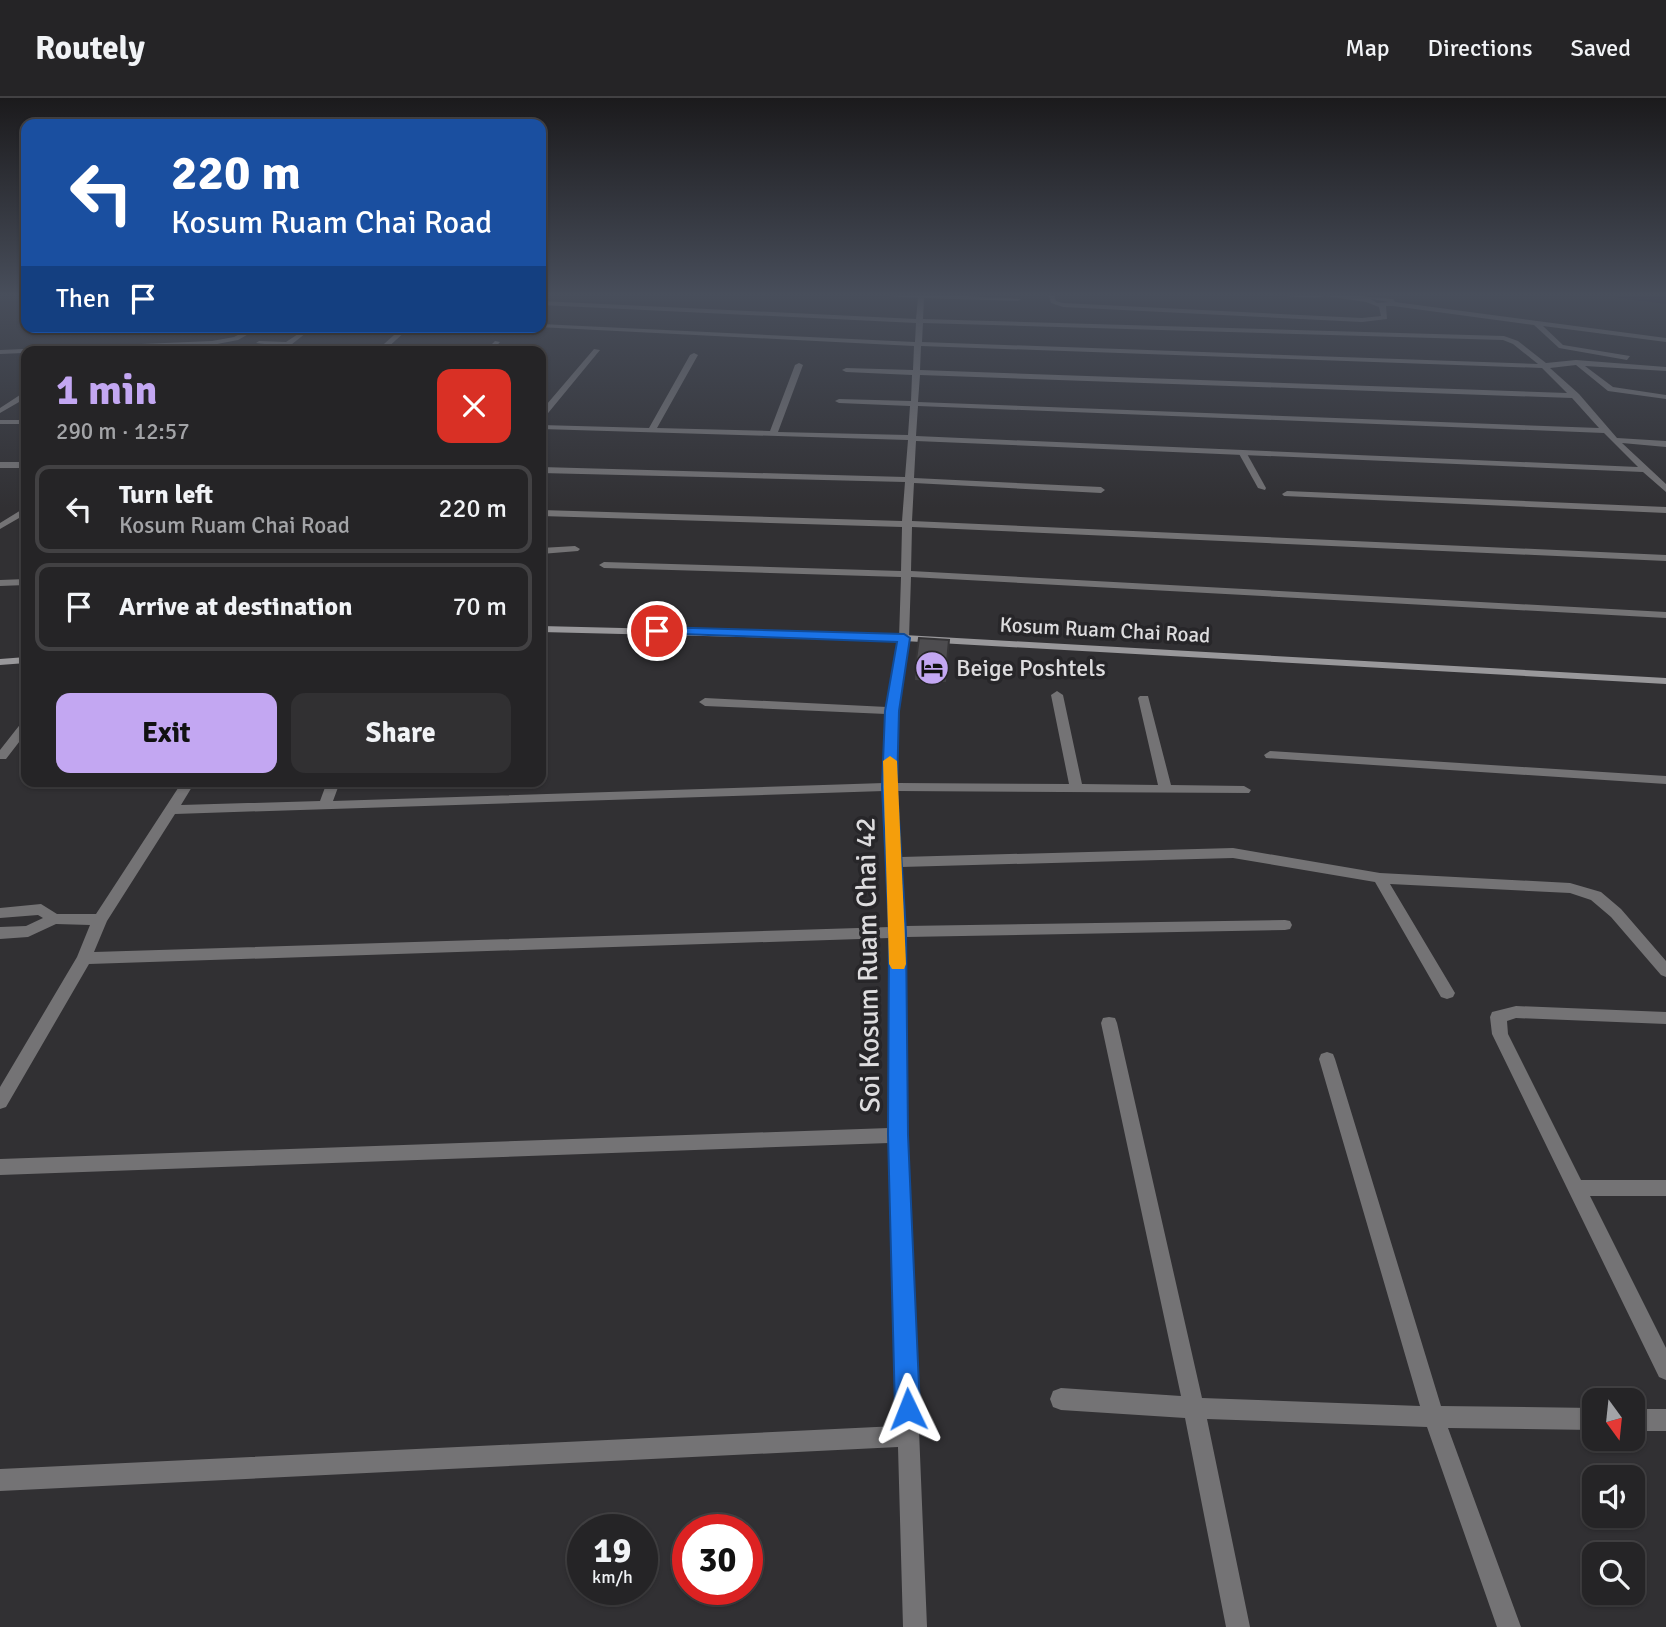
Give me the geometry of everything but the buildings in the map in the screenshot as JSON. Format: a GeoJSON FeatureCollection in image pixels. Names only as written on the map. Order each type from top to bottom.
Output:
{"type":"FeatureCollection","features":[{"type":"Feature","properties":{"kind":"street"},"geometry":{"type":"LineString","coordinates":[[546,410],[583,365]]}},
{"type":"Feature","properties":{"kind":"street"},"geometry":{"type":"LineString","coordinates":[[652,430],[688,365]]}},
{"type":"Feature","properties":{"kind":"street"},"geometry":{"type":"LineString","coordinates":[[773,434],[799,365]]}},
{"type":"Feature","properties":{"kind":"street","name":"Soi Kosum Ruam Chai 42"},"geometry":{"type":"LineString","coordinates":[[915,1627],[898,1135],[898,932],[890,787],[892,711],[904,638],[907,524],[916,365]]}},
{"type":"Feature","properties":{"kind":"street"},"geometry":{"type":"LineString","coordinates":[[1524,365],[1550,365]]}},
{"type":"Feature","properties":{"kind":"street"},"geometry":{"type":"LineString","coordinates":[[1581,365],[1611,389],[1666,397]]}},
{"type":"Feature","properties":{"kind":"street"},"geometry":{"type":"LineString","coordinates":[[1630,365],[1666,367]]}},
{"type":"Feature","properties":{"kind":"street"},"geometry":{"type":"LineString","coordinates":[[1542,366],[1576,396],[1606,431],[1666,489]]}},
{"type":"Feature","properties":{"kind":"street"},"geometry":{"type":"LineString","coordinates":[[846,370],[1576,396]]}},
{"type":"Feature","properties":{"kind":"street"},"geometry":{"type":"LineString","coordinates":[[0,411],[21,398]]}},
{"type":"Feature","properties":{"kind":"street"},"geometry":{"type":"LineString","coordinates":[[839,401],[1606,431]]}},
{"type":"Feature","properties":{"kind":"street"},"geometry":{"type":"LineString","coordinates":[[0,422],[21,422]]}},
{"type":"Feature","properties":{"kind":"street"},"geometry":{"type":"LineString","coordinates":[[546,427],[912,438],[1646,470]]}},
{"type":"Feature","properties":{"kind":"street"},"geometry":{"type":"LineString","coordinates":[[1617,440],[1666,444]]}},
{"type":"Feature","properties":{"kind":"street"},"geometry":{"type":"LineString","coordinates":[[0,465],[21,465]]}},
{"type":"Feature","properties":{"kind":"street"},"geometry":{"type":"LineString","coordinates":[[546,470],[911,480],[1101,489]]}},
{"type":"Feature","properties":{"kind":"street"},"geometry":{"type":"LineString","coordinates":[[1287,494],[1666,510]]}},
{"type":"Feature","properties":{"kind":"street"},"geometry":{"type":"LineString","coordinates":[[0,526],[21,513]]}},
{"type":"Feature","properties":{"kind":"street"},"geometry":{"type":"LineString","coordinates":[[546,513],[907,524],[1666,558]]}},
{"type":"Feature","properties":{"kind":"street"},"geometry":{"type":"LineString","coordinates":[[0,526],[21,524]]}},
{"type":"Feature","properties":{"kind":"street"},"geometry":{"type":"LineString","coordinates":[[546,551],[575,549]]}},
{"type":"Feature","properties":{"kind":"street"},"geometry":{"type":"LineString","coordinates":[[604,565],[905,574],[1666,615]]}},
{"type":"Feature","properties":{"kind":"street"},"geometry":{"type":"LineString","coordinates":[[0,583],[21,582]]}},
{"type":"Feature","properties":{"kind":"street","name":"Kosum Ruam Chai Road"},"geometry":{"type":"LineString","coordinates":[[546,629],[904,638],[1666,681]]}},
{"type":"Feature","properties":{"kind":"street"},"geometry":{"type":"LineString","coordinates":[[0,662],[21,660]]}},
{"type":"Feature","properties":{"kind":"street"},"geometry":{"type":"LineString","coordinates":[[1057,695],[1076,789]]}},
{"type":"Feature","properties":{"kind":"street"},"geometry":{"type":"LineString","coordinates":[[1144,698],[1166,789]]}},
{"type":"Feature","properties":{"kind":"street"},"geometry":{"type":"LineString","coordinates":[[705,702],[892,711]]}},
{"type":"Feature","properties":{"kind":"street"},"geometry":{"type":"LineString","coordinates":[[2,756],[21,731]]}},
{"type":"Feature","properties":{"kind":"street"},"geometry":{"type":"LineString","coordinates":[[1270,755],[1666,780]]}},
{"type":"Feature","properties":{"kind":"street"},"geometry":{"type":"LineString","coordinates":[[0,1102],[84,958],[100,920],[186,787]]}},
{"type":"Feature","properties":{"kind":"street"},"geometry":{"type":"LineString","coordinates":[[325,804],[332,787]]}},
{"type":"Feature","properties":{"kind":"street"},"geometry":{"type":"LineString","coordinates":[[173,810],[890,787],[1244,790]]}},
{"type":"Feature","properties":{"kind":"street"},"geometry":{"type":"LineString","coordinates":[[894,862],[1233,853],[1380,878],[1570,888],[1596,896],[1616,913],[1666,971]]}},
{"type":"Feature","properties":{"kind":"street"},"geometry":{"type":"LineString","coordinates":[[1380,878],[1447,992]]}},
{"type":"Feature","properties":{"kind":"street"},"geometry":{"type":"LineString","coordinates":[[0,912],[41,909],[54,919]]}},
{"type":"Feature","properties":{"kind":"street"},"geometry":{"type":"LineString","coordinates":[[0,933],[28,931],[54,919],[100,920]]}},
{"type":"Feature","properties":{"kind":"street"},"geometry":{"type":"LineString","coordinates":[[84,958],[898,932],[1285,925]]}},
{"type":"Feature","properties":{"kind":"street"},"geometry":{"type":"LineString","coordinates":[[1666,1018],[1516,1012],[1498,1017],[1500,1034],[1666,1370]]}},
{"type":"Feature","properties":{"kind":"street"},"geometry":{"type":"LineString","coordinates":[[1109,1023],[1194,1409],[1238,1627]]}},
{"type":"Feature","properties":{"kind":"street"},"geometry":{"type":"LineString","coordinates":[[1327,1059],[1434,1418],[1509,1627]]}},
{"type":"Feature","properties":{"kind":"street"},"geometry":{"type":"LineString","coordinates":[[0,1167],[898,1135]]}},
{"type":"Feature","properties":{"kind":"street"},"geometry":{"type":"LineString","coordinates":[[1578,1188],[1666,1188]]}},
{"type":"Feature","properties":{"kind":"street"},"geometry":{"type":"LineString","coordinates":[[1061,1399],[1194,1409],[1434,1418],[1582,1419]]}},
{"type":"Feature","properties":{"kind":"street"},"geometry":{"type":"LineString","coordinates":[[1645,1420],[1666,1420]]}},
{"type":"Feature","properties":{"kind":"street"},"geometry":{"type":"LineString","coordinates":[[0,1480],[909,1436]]}},
{"type":"Feature","properties":{"kind":"lane"},"geometry":{"type":"LineString","coordinates":[[1242,452],[1262,488]]}},
{"type":"Feature","properties":{"kind":"slow traffic"},"geometry":{"type":"LineString","coordinates":[[890,761],[898,964]]}},
{"type":"Feature","properties":{"kind":"place","name":"Beige Poshtels"},"geometry":{"type":"Point","coordinates":[932,668]}},
{"type":"Feature","properties":{"kind":"route"},"geometry":{"type":"LineString","coordinates":[[657,631],[904,638],[892,711],[890,787],[898,932],[898,1135],[908,1409]]}}]}
